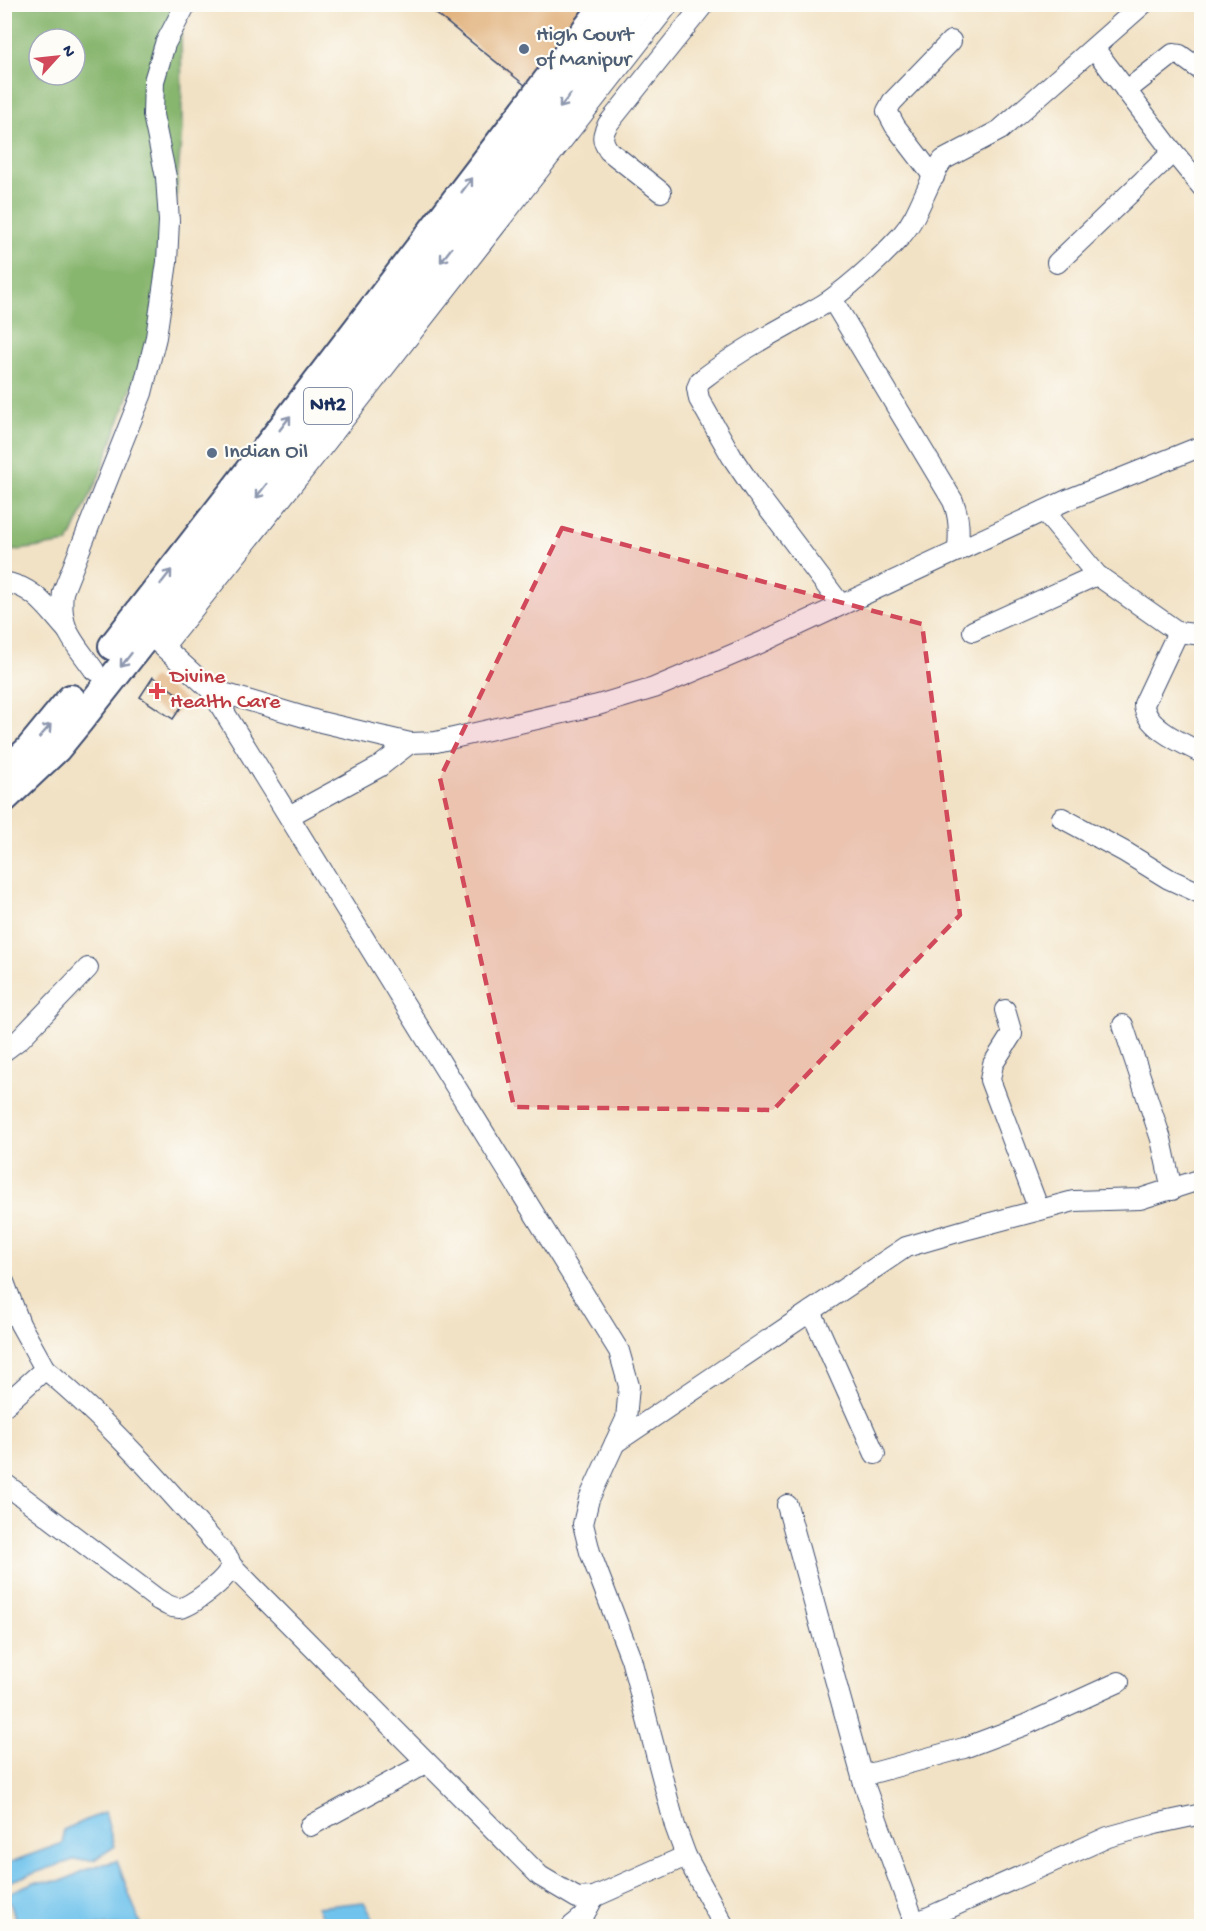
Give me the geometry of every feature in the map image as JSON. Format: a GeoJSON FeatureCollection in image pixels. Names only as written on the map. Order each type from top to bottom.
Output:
{"type":"FeatureCollection","features":[{"type":"Feature","properties":{"kind":"highway","name":"NH2"},"geometry":{"type":"LineString","coordinates":[[4,773],[29,750],[94,670],[148,633],[233,492],[606,4]]}},
{"type":"Feature","properties":{"kind":"highway","name":"NH2"},"geometry":{"type":"LineString","coordinates":[[4,798],[57,748],[406,307],[639,4]]}},
{"type":"Feature","properties":{"kind":"street"},"geometry":{"type":"LineString","coordinates":[[67,630],[63,619],[63,592],[142,393],[156,337],[167,262],[169,221],[166,177],[153,115],[154,81],[165,44],[186,4]]}},
{"type":"Feature","properties":{"kind":"street"},"geometry":{"type":"LineString","coordinates":[[669,4],[331,436],[148,633],[210,689],[619,1351],[629,1386],[626,1419],[589,1499],[584,1524],[590,1552],[631,1659],[675,1826],[686,1856],[724,1926]]}},
{"type":"Feature","properties":{"kind":"street"},"geometry":{"type":"LineString","coordinates":[[661,192],[609,151],[602,142],[602,135],[608,124],[704,4]]}},
{"type":"Feature","properties":{"kind":"street"},"geometry":{"type":"LineString","coordinates":[[841,605],[755,491],[699,399],[697,388],[700,381],[744,349],[831,299],[859,277],[900,236],[920,207],[943,160],[1000,130],[1143,4]]}},
{"type":"Feature","properties":{"kind":"street"},"geometry":{"type":"LineString","coordinates":[[933,177],[895,126],[887,111],[892,102],[951,40]]}},
{"type":"Feature","properties":{"kind":"street"},"geometry":{"type":"LineString","coordinates":[[1094,48],[1202,187]]}},
{"type":"Feature","properties":{"kind":"street"},"geometry":{"type":"LineString","coordinates":[[1126,91],[1173,54],[1180,55],[1202,71]]}},
{"type":"Feature","properties":{"kind":"street"},"geometry":{"type":"LineString","coordinates":[[1057,263],[1173,152]]}},
{"type":"Feature","properties":{"kind":"street"},"geometry":{"type":"LineString","coordinates":[[831,299],[953,501],[959,525],[958,551]]}},
{"type":"Feature","properties":{"kind":"street"},"geometry":{"type":"LineString","coordinates":[[210,689],[321,722],[410,743],[435,742],[598,705],[654,688],[759,643],[1044,511],[1202,447]]}},
{"type":"Feature","properties":{"kind":"street"},"geometry":{"type":"LineString","coordinates":[[1044,511],[1097,575],[1178,632],[1202,635]]}},
{"type":"Feature","properties":{"kind":"street"},"geometry":{"type":"LineString","coordinates":[[973,631],[1097,575]]}},
{"type":"Feature","properties":{"kind":"street"},"geometry":{"type":"LineString","coordinates":[[4,582],[16,584],[31,591],[67,630],[94,670]]}},
{"type":"Feature","properties":{"kind":"street"},"geometry":{"type":"LineString","coordinates":[[1178,632],[1144,704],[1144,709],[1146,716],[1153,723],[1175,739],[1202,753]]}},
{"type":"Feature","properties":{"kind":"street"},"geometry":{"type":"LineString","coordinates":[[289,816],[379,767],[410,743]]}},
{"type":"Feature","properties":{"kind":"street"},"geometry":{"type":"LineString","coordinates":[[1062,818],[1169,879],[1202,894]]}},
{"type":"Feature","properties":{"kind":"street"},"geometry":{"type":"LineString","coordinates":[[4,1051],[20,1039],[88,968]]}},
{"type":"Feature","properties":{"kind":"street"},"geometry":{"type":"LineString","coordinates":[[1005,1010],[1012,1035],[993,1064],[990,1080],[1039,1210]]}},
{"type":"Feature","properties":{"kind":"street"},"geometry":{"type":"LineString","coordinates":[[1123,1025],[1161,1139],[1172,1190]]}},
{"type":"Feature","properties":{"kind":"street"},"geometry":{"type":"LineString","coordinates":[[615,1443],[906,1247],[1074,1201],[1140,1200],[1202,1179]]}},
{"type":"Feature","properties":{"kind":"street"},"geometry":{"type":"LineString","coordinates":[[4,1282],[20,1324],[45,1369],[114,1433],[229,1559],[231,1565],[540,1876],[577,1898],[594,1897],[686,1856]]}},
{"type":"Feature","properties":{"kind":"street"},"geometry":{"type":"LineString","coordinates":[[811,1311],[875,1454]]}},
{"type":"Feature","properties":{"kind":"street"},"geometry":{"type":"LineString","coordinates":[[4,1406],[45,1369]]}},
{"type":"Feature","properties":{"kind":"street"},"geometry":{"type":"LineString","coordinates":[[4,1483],[157,1599],[171,1607],[181,1608],[192,1604],[228,1573],[231,1565]]}},
{"type":"Feature","properties":{"kind":"street"},"geometry":{"type":"LineString","coordinates":[[787,1505],[862,1776],[912,1925],[1108,1837],[1202,1814]]}},
{"type":"Feature","properties":{"kind":"street"},"geometry":{"type":"LineString","coordinates":[[862,1776],[964,1748],[1025,1725],[1119,1682]]}},
{"type":"Feature","properties":{"kind":"street"},"geometry":{"type":"LineString","coordinates":[[310,1826],[426,1763]]}},
{"type":"Feature","properties":{"kind":"street"},"geometry":{"type":"LineString","coordinates":[[572,1926],[583,1917],[594,1897]]}},
{"type":"Feature","properties":{"kind":"highlighted area"},"geometry":{"type":"Polygon","coordinates":[[[562,528],[922,624],[960,915],[773,1110],[514,1107],[440,778],[562,528]]]}},
{"type":"Feature","properties":{"kind":"green space"},"geometry":{"type":"Polygon","coordinates":[[[4,5],[183,5],[181,12],[182,129],[168,289],[98,479],[68,543],[5,552],[4,5]]]}},
{"type":"Feature","properties":{"kind":"water"},"geometry":{"type":"Polygon","coordinates":[[[105,1812],[114,1847],[94,1860],[73,1860],[5,1883],[5,1864],[63,1843],[63,1830],[105,1812]]]}},
{"type":"Feature","properties":{"kind":"water"},"geometry":{"type":"Polygon","coordinates":[[[117,1861],[141,1926],[18,1926],[7,1894],[34,1882],[62,1881],[92,1867],[117,1861]]]}},
{"type":"Feature","properties":{"kind":"water"},"geometry":{"type":"Polygon","coordinates":[[[364,1902],[377,1926],[327,1926],[317,1907],[364,1902]]]}},
{"type":"Feature","properties":{"kind":"building","name":"High Court of Manipur"},"geometry":{"type":"Polygon","coordinates":[[[424,4],[601,4],[536,94],[424,4]]]}},
{"type":"Feature","properties":{"kind":"building"},"geometry":{"type":"Polygon","coordinates":[[[153,677],[186,700],[173,719],[140,697],[153,677]]]}},
{"type":"Feature","properties":{"kind":"place","name":"High Court of Manipur"},"geometry":{"type":"Point","coordinates":[524,49]}},
{"type":"Feature","properties":{"kind":"place","name":"Indian Oil"},"geometry":{"type":"Point","coordinates":[212,453]}},
{"type":"Feature","properties":{"kind":"place","name":"Divine Health Care"},"geometry":{"type":"Point","coordinates":[157,691]}}]}
